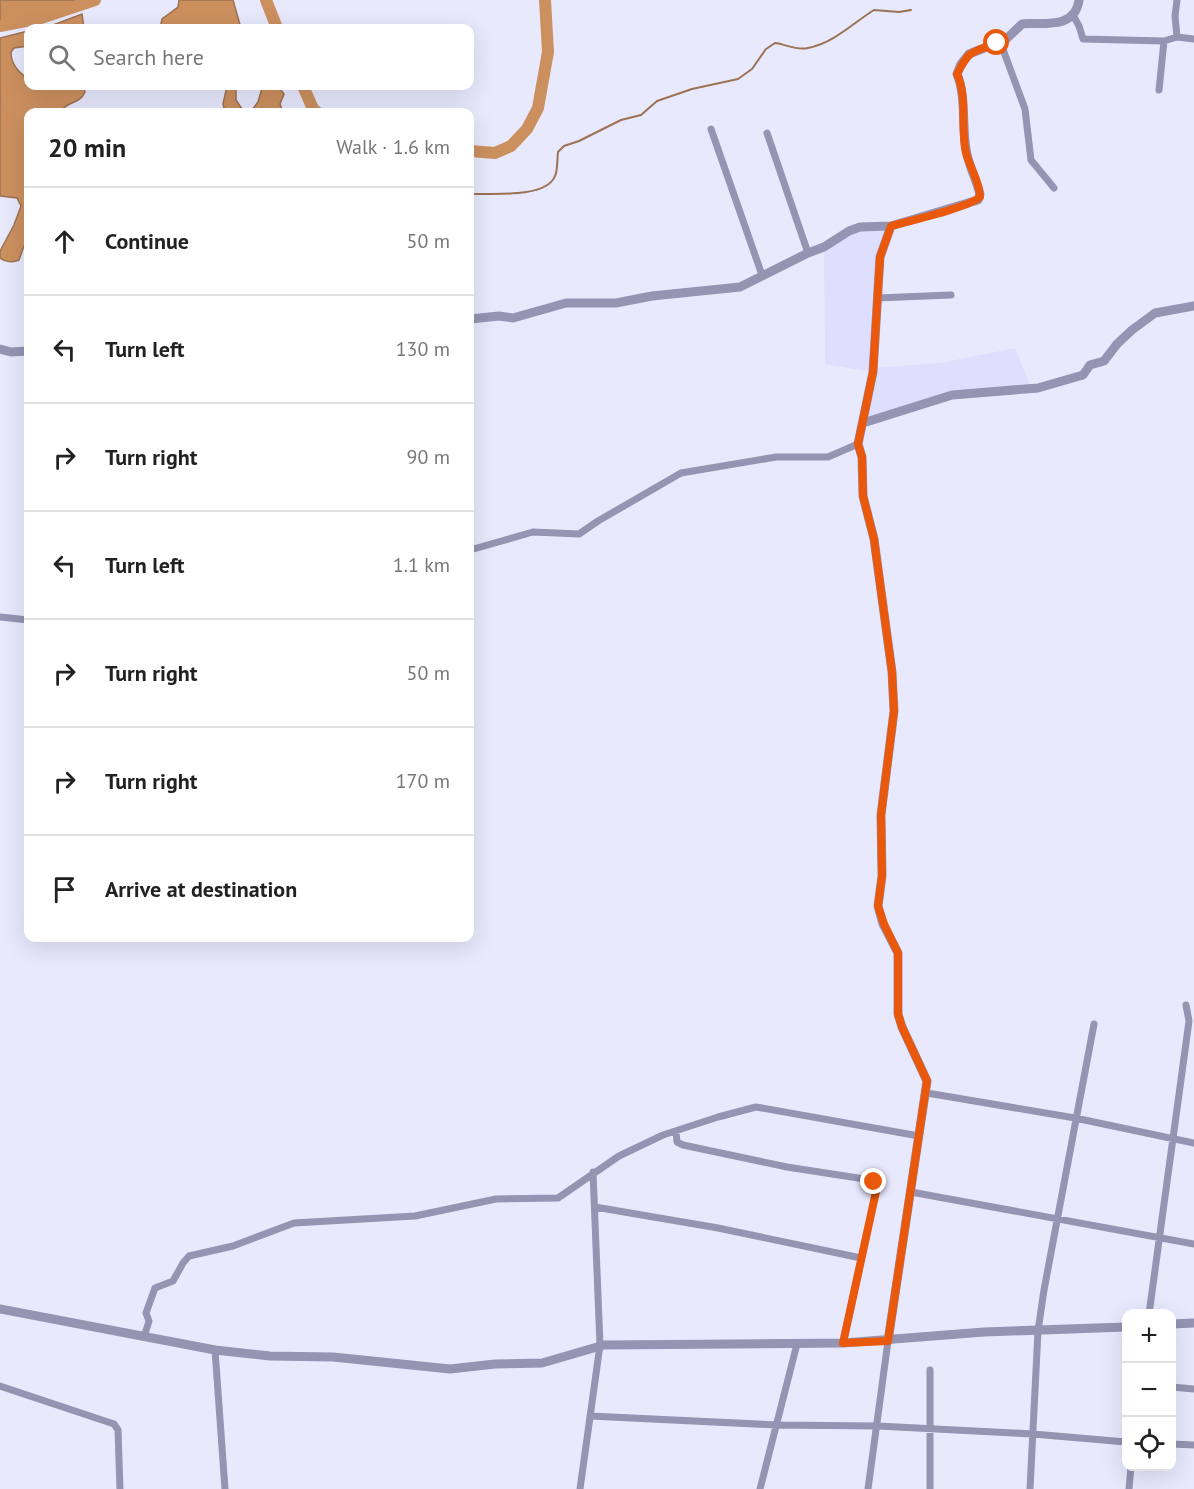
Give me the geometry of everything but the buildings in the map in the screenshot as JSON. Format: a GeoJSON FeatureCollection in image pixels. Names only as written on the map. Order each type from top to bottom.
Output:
{"type":"FeatureCollection","features":[{"type":"Feature","properties":{"kind":"street"},"geometry":{"type":"LineString","coordinates":[[474,319],[499,316],[513,318],[566,303],[616,303],[652,296],[740,287],[860,227],[891,226],[975,201],[980,197],[966,152],[962,120],[962,86],[957,74],[961,64],[969,54],[997,43],[1001,44],[1022,24],[1065,22],[1073,15],[1079,0]]}},
{"type":"Feature","properties":{"kind":"street"},"geometry":{"type":"LineString","coordinates":[[1177,0],[1175,16],[1177,37]]}},
{"type":"Feature","properties":{"kind":"street"},"geometry":{"type":"LineString","coordinates":[[1073,15],[1083,39],[1164,41],[1177,37],[1194,39]]}},
{"type":"Feature","properties":{"kind":"street"},"geometry":{"type":"LineString","coordinates":[[1159,90],[1164,41]]}},
{"type":"Feature","properties":{"kind":"street"},"geometry":{"type":"LineString","coordinates":[[1001,44],[1026,110],[1031,160],[1054,188]]}},
{"type":"Feature","properties":{"kind":"street"},"geometry":{"type":"LineString","coordinates":[[711,129],[762,275]]}},
{"type":"Feature","properties":{"kind":"street"},"geometry":{"type":"LineString","coordinates":[[767,133],[808,253]]}},
{"type":"Feature","properties":{"kind":"street"},"geometry":{"type":"LineString","coordinates":[[868,1489],[888,1341],[927,1093],[927,1081],[898,1014],[898,953],[878,906],[882,876],[881,815],[894,711],[893,682],[888,628],[874,539],[863,496],[862,457],[858,444],[873,372],[880,257],[891,226]]}},
{"type":"Feature","properties":{"kind":"street"},"geometry":{"type":"LineString","coordinates":[[877,298],[951,295]]}},
{"type":"Feature","properties":{"kind":"street"},"geometry":{"type":"LineString","coordinates":[[863,423],[952,395],[1038,388],[1073,379],[1083,375],[1090,365],[1104,361],[1124,337],[1155,313],[1194,306]]}},
{"type":"Feature","properties":{"kind":"street"},"geometry":{"type":"LineString","coordinates":[[0,349],[24,351]]}},
{"type":"Feature","properties":{"kind":"street"},"geometry":{"type":"LineString","coordinates":[[474,549],[533,532],[579,534],[681,473],[776,457],[828,457],[858,444]]}},
{"type":"Feature","properties":{"kind":"street"},"geometry":{"type":"LineString","coordinates":[[0,617],[24,620]]}},
{"type":"Feature","properties":{"kind":"street"},"geometry":{"type":"LineString","coordinates":[[1150,1309],[1189,1021],[1186,1005]]}},
{"type":"Feature","properties":{"kind":"street"},"geometry":{"type":"LineString","coordinates":[[1030,1489],[1038,1331],[1075,1118],[1094,1024]]}},
{"type":"Feature","properties":{"kind":"street"},"geometry":{"type":"LineString","coordinates":[[927,1093],[1075,1118],[1194,1143]]}},
{"type":"Feature","properties":{"kind":"street"},"geometry":{"type":"LineString","coordinates":[[144,1337],[148,1321],[146,1313],[155,1288],[174,1281],[189,1256],[233,1246],[294,1223],[415,1216],[496,1199],[558,1198],[619,1156],[676,1131],[756,1107],[920,1136]]}},
{"type":"Feature","properties":{"kind":"street"},"geometry":{"type":"LineString","coordinates":[[676,1131],[677,1142],[683,1145],[787,1167],[874,1182],[877,1187],[843,1343]]}},
{"type":"Feature","properties":{"kind":"street"},"geometry":{"type":"LineString","coordinates":[[580,1489],[600,1346],[593,1172]]}},
{"type":"Feature","properties":{"kind":"street"},"geometry":{"type":"LineString","coordinates":[[911,1192],[1194,1244]]}},
{"type":"Feature","properties":{"kind":"street"},"geometry":{"type":"LineString","coordinates":[[595,1207],[718,1228],[861,1258]]}},
{"type":"Feature","properties":{"kind":"street"},"geometry":{"type":"LineString","coordinates":[[0,1309],[215,1350],[276,1357],[333,1357],[450,1369],[542,1363],[600,1346],[843,1343],[984,1332],[1122,1327]]}},
{"type":"Feature","properties":{"kind":"street"},"geometry":{"type":"LineString","coordinates":[[1176,1324],[1194,1323]]}},
{"type":"Feature","properties":{"kind":"street"},"geometry":{"type":"LineString","coordinates":[[760,1489],[797,1344]]}},
{"type":"Feature","properties":{"kind":"street"},"geometry":{"type":"LineString","coordinates":[[215,1350],[225,1489]]}},
{"type":"Feature","properties":{"kind":"street"},"geometry":{"type":"LineString","coordinates":[[930,1370],[930,1489]]}},
{"type":"Feature","properties":{"kind":"street"},"geometry":{"type":"LineString","coordinates":[[0,1386],[114,1424],[118,1430],[120,1489]]}},
{"type":"Feature","properties":{"kind":"street"},"geometry":{"type":"LineString","coordinates":[[1176,1387],[1194,1389]]}},
{"type":"Feature","properties":{"kind":"street"},"geometry":{"type":"LineString","coordinates":[[590,1416],[777,1425],[878,1426],[1033,1434],[1122,1442]]}},
{"type":"Feature","properties":{"kind":"street"},"geometry":{"type":"LineString","coordinates":[[1176,1444],[1194,1445]]}},
{"type":"Feature","properties":{"kind":"street"},"geometry":{"type":"LineString","coordinates":[[1129,1489],[1131,1471]]}},
{"type":"Feature","properties":{"kind":"shaded area"},"geometry":{"type":"Polygon","coordinates":[[[0,0],[77,0],[36,16],[0,23],[0,0]]]}},
{"type":"Feature","properties":{"kind":"shaded area"},"geometry":{"type":"Polygon","coordinates":[[[179,0],[233,0],[240,24],[161,24],[162,19],[178,7],[179,0]]]}},
{"type":"Feature","properties":{"kind":"shaded area"},"geometry":{"type":"Polygon","coordinates":[[[82,14],[83,24],[56,24],[82,14]]]}},
{"type":"Feature","properties":{"kind":"shaded area"},"geometry":{"type":"Polygon","coordinates":[[[24,32],[24,47],[14,48],[11,52],[15,66],[24,76],[24,90],[84,90],[85,92],[80,99],[64,108],[24,108],[24,246],[19,260],[14,262],[0,258],[0,251],[21,206],[17,198],[0,196],[0,38],[24,32]]]}},
{"type":"Feature","properties":{"kind":"shaded area"},"geometry":{"type":"Polygon","coordinates":[[[226,90],[236,90],[236,100],[241,108],[224,108],[226,90]]]}},
{"type":"Feature","properties":{"kind":"shaded area"},"geometry":{"type":"Polygon","coordinates":[[[261,90],[282,91],[284,94],[280,104],[282,108],[254,108],[261,90]]]}},
{"type":"Feature","properties":{"kind":"shaded area"},"geometry":{"type":"Polygon","coordinates":[[[891,226],[885,239],[873,368],[940,363],[1015,348],[1031,388],[972,394],[863,423],[872,372],[825,364],[824,247],[849,231],[891,226]]]}},
{"type":"Feature","properties":{"kind":"waterway"},"geometry":{"type":"LineString","coordinates":[[0,26],[41,18],[95,0]]}},
{"type":"Feature","properties":{"kind":"waterway"},"geometry":{"type":"LineString","coordinates":[[266,0],[275,24]]}},
{"type":"Feature","properties":{"kind":"waterway"},"geometry":{"type":"LineString","coordinates":[[474,151],[495,153],[511,146],[527,129],[538,108],[548,52],[545,0]]}},
{"type":"Feature","properties":{"kind":"waterway"},"geometry":{"type":"LineString","coordinates":[[474,194],[529,192],[541,188],[550,183],[555,176],[558,152],[564,146],[621,120],[641,115],[657,101],[692,89],[738,79],[752,69],[766,49],[775,43],[804,49],[835,37],[874,10],[899,12],[911,10]]}},
{"type":"Feature","properties":{"kind":"waterway"},"geometry":{"type":"LineString","coordinates":[[305,90],[313,108]]}},
{"type":"Feature","properties":{"kind":"route"},"geometry":{"type":"LineString","coordinates":[[874,1182],[877,1187],[843,1343],[888,1341],[927,1093],[927,1081],[898,1014],[898,953],[878,906],[882,876],[881,815],[894,711],[888,628],[874,539],[863,496],[862,457],[858,444],[873,372],[880,257],[891,226],[949,210],[978,200],[980,197],[966,152],[962,120],[962,86],[957,74],[964,58],[969,54],[997,43]]}}]}
